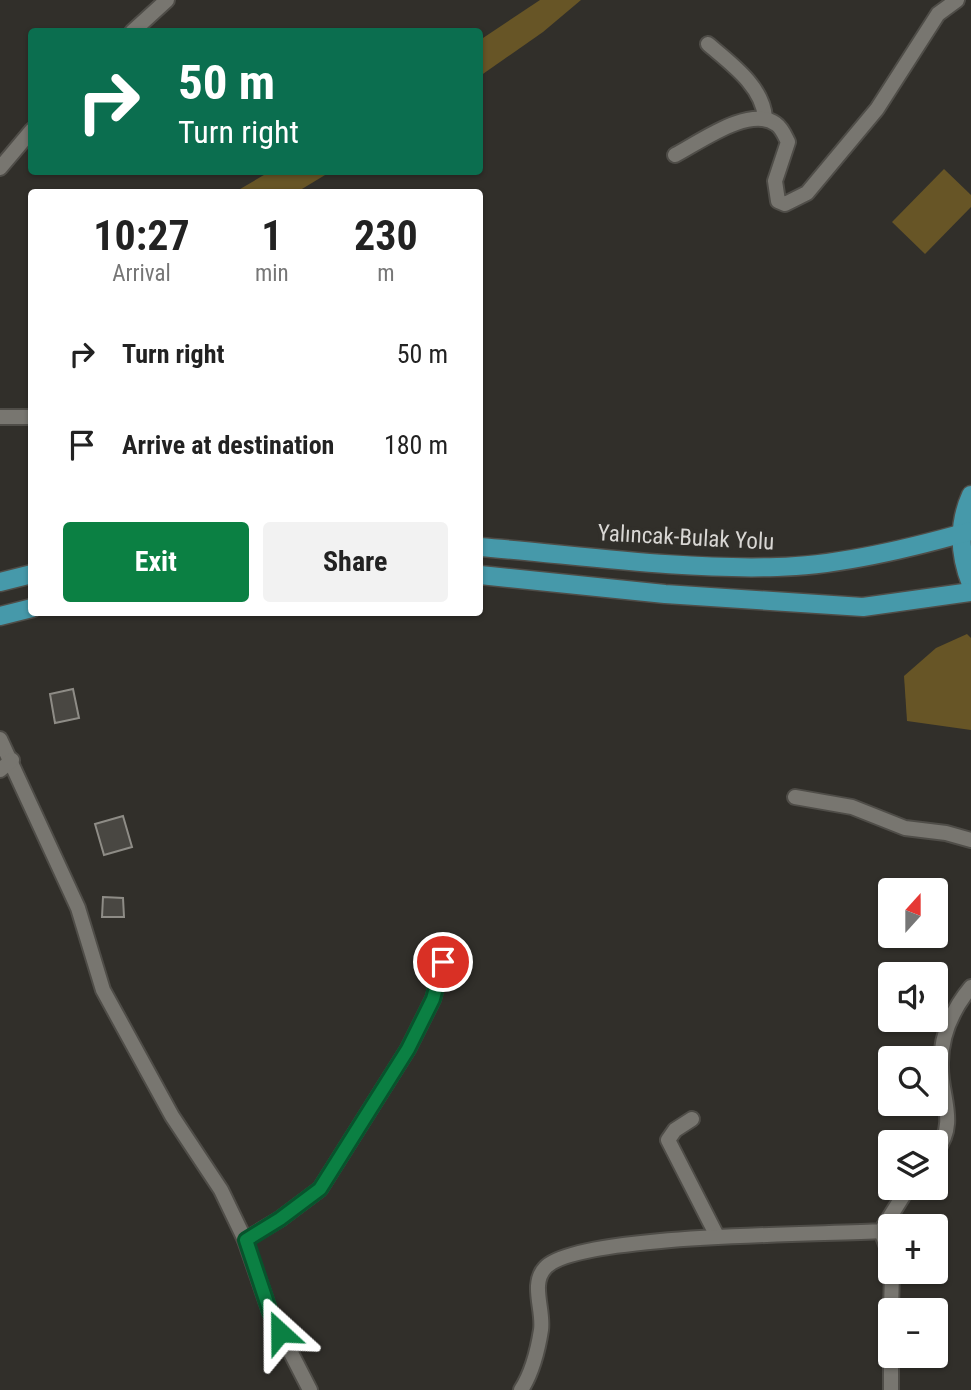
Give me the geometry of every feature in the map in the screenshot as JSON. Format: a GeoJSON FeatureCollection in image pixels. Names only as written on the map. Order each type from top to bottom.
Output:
{"type":"FeatureCollection","features":[{"type":"Feature","properties":{"kind":"main road"},"geometry":{"type":"LineString","coordinates":[[971,495],[962,552],[971,584]]}},
{"type":"Feature","properties":{"kind":"main road","name":"Yalıncak-Bulak Yolu"},"geometry":{"type":"LineString","coordinates":[[483,547],[730,567],[780,567],[829,562],[966,532]]}},
{"type":"Feature","properties":{"kind":"main road"},"geometry":{"type":"LineString","coordinates":[[0,582],[28,575]]}},
{"type":"Feature","properties":{"kind":"main road"},"geometry":{"type":"LineString","coordinates":[[483,575],[678,595],[863,607],[971,592]]}},
{"type":"Feature","properties":{"kind":"main road"},"geometry":{"type":"LineString","coordinates":[[0,616],[28,609]]}},
{"type":"Feature","properties":{"kind":"street"},"geometry":{"type":"LineString","coordinates":[[136,28],[167,0]]}},
{"type":"Feature","properties":{"kind":"street"},"geometry":{"type":"LineString","coordinates":[[675,155],[744,119],[765,118],[779,125],[788,142],[775,181],[778,201],[785,204],[807,194],[877,109],[938,14],[957,0]]}},
{"type":"Feature","properties":{"kind":"street"},"geometry":{"type":"LineString","coordinates":[[708,44],[745,76],[764,108],[765,118]]}},
{"type":"Feature","properties":{"kind":"street"},"geometry":{"type":"LineString","coordinates":[[0,168],[28,135]]}},
{"type":"Feature","properties":{"kind":"street"},"geometry":{"type":"LineString","coordinates":[[0,418],[28,417]]}},
{"type":"Feature","properties":{"kind":"street"},"geometry":{"type":"LineString","coordinates":[[0,739],[78,908],[103,990],[172,1116],[221,1190],[246,1240],[270,1312],[310,1390]]}},
{"type":"Feature","properties":{"kind":"street"},"geometry":{"type":"LineString","coordinates":[[0,770],[12,760]]}},
{"type":"Feature","properties":{"kind":"street"},"geometry":{"type":"LineString","coordinates":[[795,797],[852,807],[905,828],[946,833],[971,841]]}},
{"type":"Feature","properties":{"kind":"street"},"geometry":{"type":"LineString","coordinates":[[246,1240],[320,1189],[408,1049],[433,999],[443,962]]}},
{"type":"Feature","properties":{"kind":"street"},"geometry":{"type":"LineString","coordinates":[[947,1130],[949,1126],[940,1068],[942,1044],[953,1008],[971,987]]}},
{"type":"Feature","properties":{"kind":"street"},"geometry":{"type":"LineString","coordinates":[[692,1119],[675,1130],[668,1140],[717,1236]]}},
{"type":"Feature","properties":{"kind":"street"},"geometry":{"type":"LineString","coordinates":[[521,1390],[534,1358],[541,1327],[538,1278],[546,1265],[577,1252],[717,1236],[878,1231]]}},
{"type":"Feature","properties":{"kind":"street"},"geometry":{"type":"LineString","coordinates":[[891,1368],[891,1390]]}},
{"type":"Feature","properties":{"kind":"shaded area"},"geometry":{"type":"Polygon","coordinates":[[[540,0],[581,0],[543,32],[483,74],[483,38],[540,0]]]}},
{"type":"Feature","properties":{"kind":"shaded area"},"geometry":{"type":"Polygon","coordinates":[[[944,169],[971,195],[971,207],[925,254],[892,222],[944,169]]]}},
{"type":"Feature","properties":{"kind":"shaded area"},"geometry":{"type":"Polygon","coordinates":[[[264,175],[325,175],[302,189],[240,189],[264,175]]]}},
{"type":"Feature","properties":{"kind":"shaded area"},"geometry":{"type":"Polygon","coordinates":[[[967,634],[971,638],[971,730],[907,721],[904,676],[936,648],[967,634]]]}},
{"type":"Feature","properties":{"kind":"building"},"geometry":{"type":"Polygon","coordinates":[[[73,689],[79,718],[55,723],[50,694],[73,689]]]}},
{"type":"Feature","properties":{"kind":"building"},"geometry":{"type":"Polygon","coordinates":[[[123,816],[132,847],[104,855],[95,824],[123,816]]]}},
{"type":"Feature","properties":{"kind":"building"},"geometry":{"type":"Polygon","coordinates":[[[103,897],[123,898],[124,917],[102,917],[103,897]]]}},
{"type":"Feature","properties":{"kind":"route"},"geometry":{"type":"LineString","coordinates":[[280,1332],[270,1312],[246,1240],[320,1189],[408,1049],[433,999],[443,962]]}}]}
